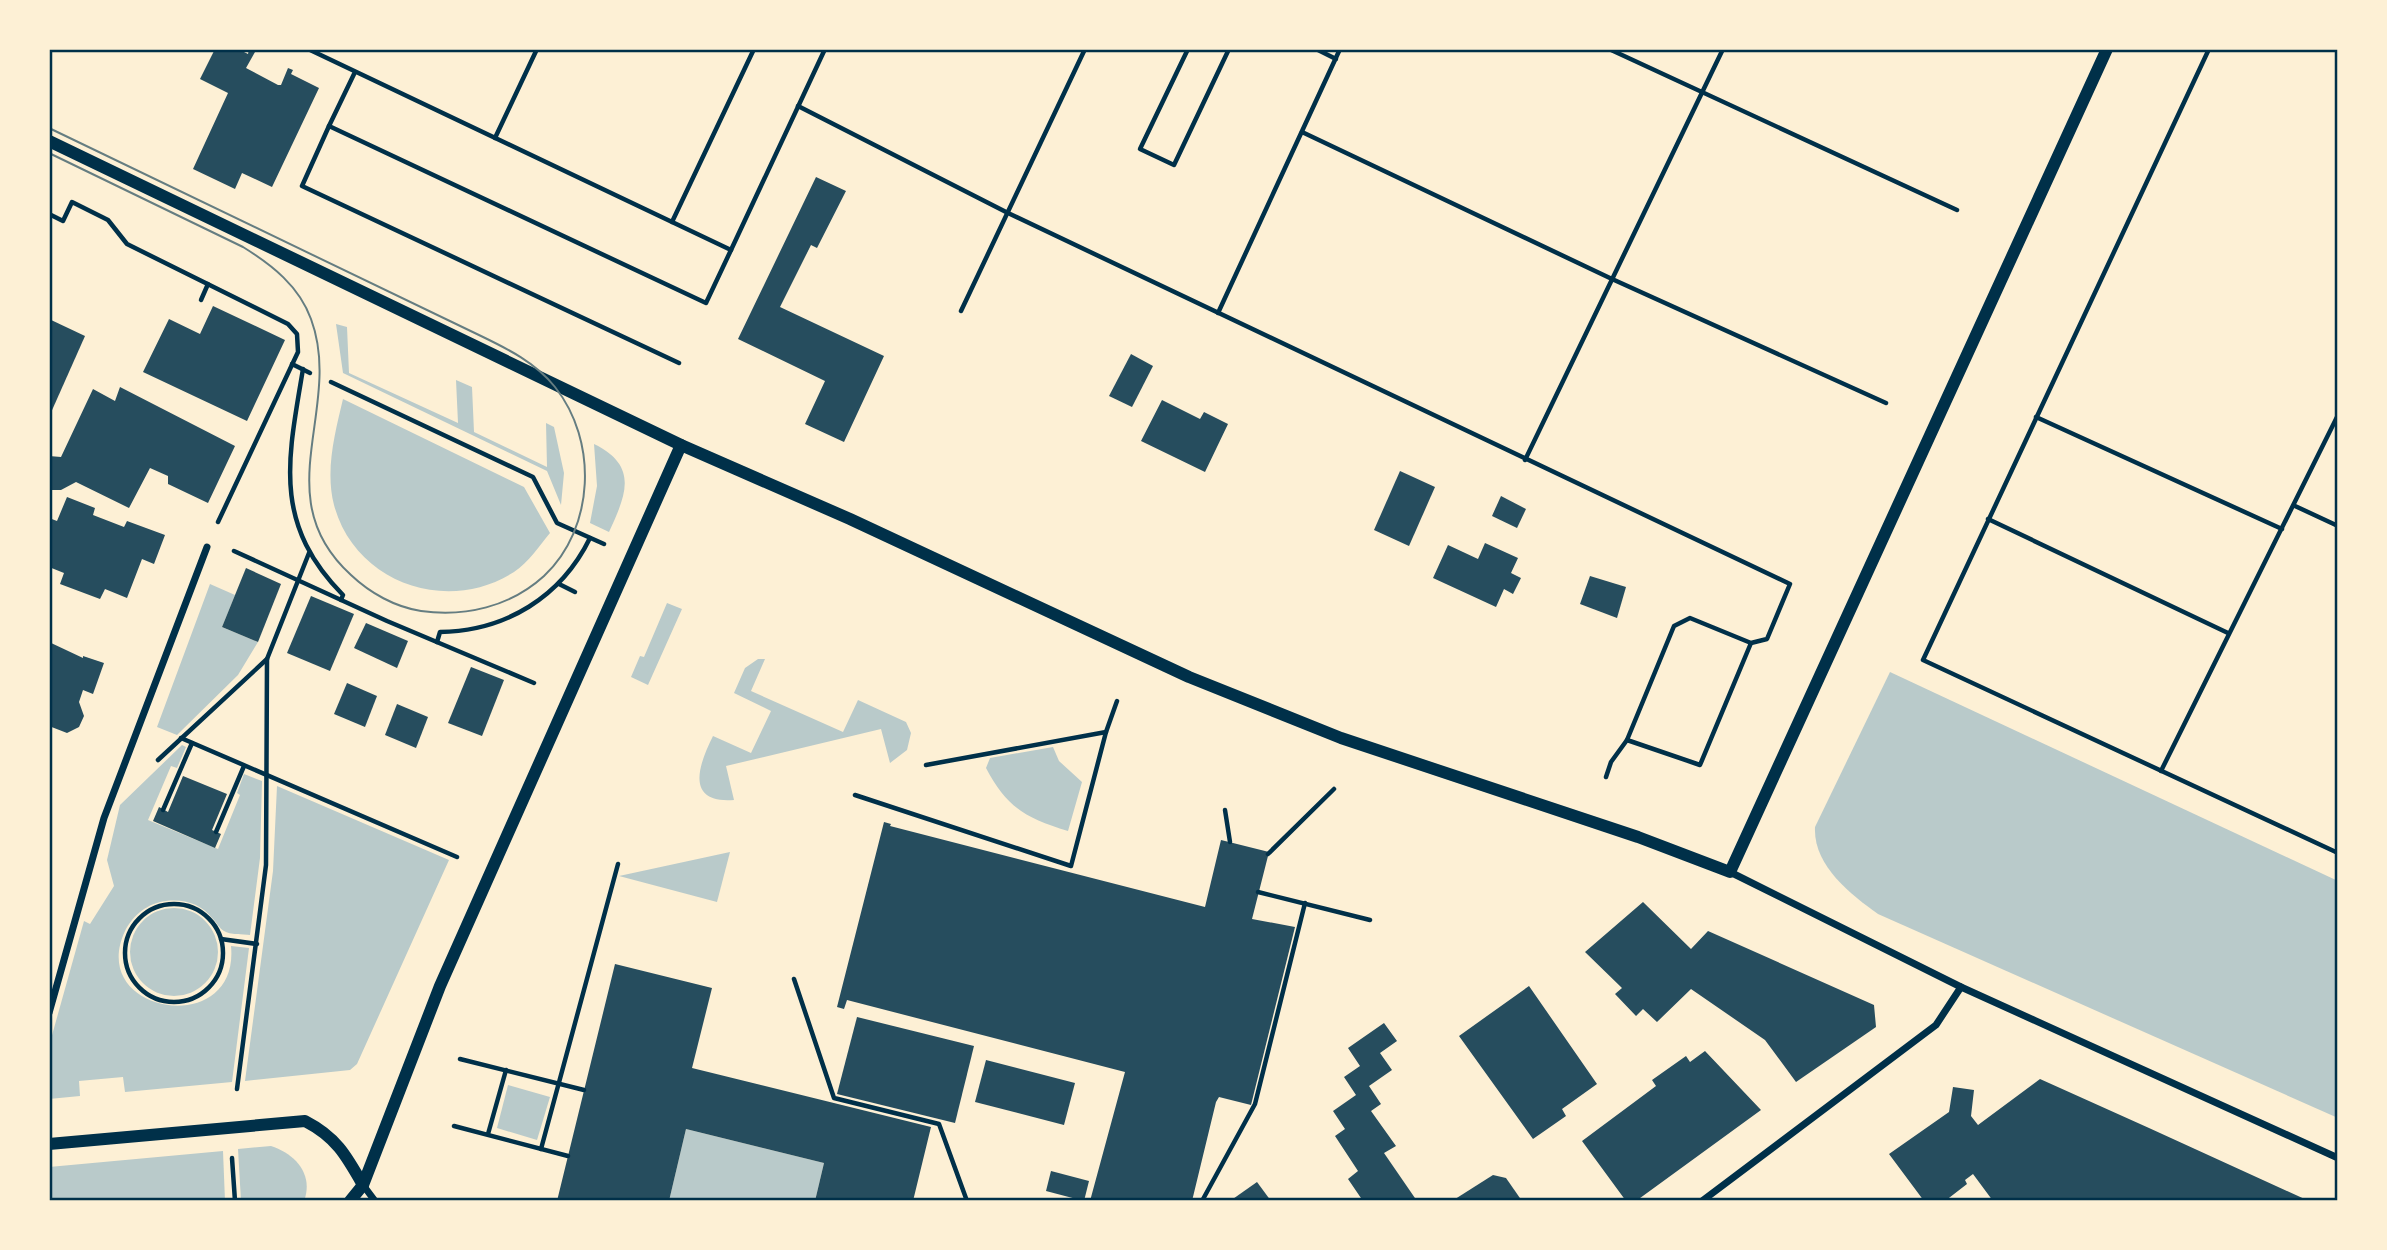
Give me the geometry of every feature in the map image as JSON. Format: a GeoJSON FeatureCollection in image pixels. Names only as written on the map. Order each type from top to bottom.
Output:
{"type":"FeatureCollection","features":[{"type":"Feature","properties":{"kind":"street"},"geometry":{"type":"LineString","coordinates":[[1730,872],[2107,49]]}},
{"type":"Feature","properties":{"kind":"street"},"geometry":{"type":"LineString","coordinates":[[49,141],[681,445],[1240,698],[1341,738],[1638,837],[1730,872],[1961,988],[2338,1158]]}},
{"type":"Feature","properties":{"kind":"street"},"geometry":{"type":"LineString","coordinates":[[359,1201],[440,986],[681,445]]}},
{"type":"Feature","properties":{"kind":"street"},"geometry":{"type":"LineString","coordinates":[[49,1013],[104,818],[208,544]]}},
{"type":"Feature","properties":{"kind":"street"},"geometry":{"type":"LineString","coordinates":[[1702,1201],[1936,1025],[1961,988]]}},
{"type":"Feature","properties":{"kind":"street"},"geometry":{"type":"LineString","coordinates":[[49,1144],[305,1121],[328,1133],[375,1201]]}},
{"type":"Feature","properties":{"kind":"street"},"geometry":{"type":"LineString","coordinates":[[350,1201],[363,1185]]}},
{"type":"Feature","properties":{"kind":"path"},"geometry":{"type":"LineString","coordinates":[[308,49],[731,250]]}},
{"type":"Feature","properties":{"kind":"path"},"geometry":{"type":"LineString","coordinates":[[495,138],[537,49]]}},
{"type":"Feature","properties":{"kind":"path"},"geometry":{"type":"LineString","coordinates":[[672,222],[754,49]]}},
{"type":"Feature","properties":{"kind":"path"},"geometry":{"type":"LineString","coordinates":[[329,127],[706,303],[825,49]]}},
{"type":"Feature","properties":{"kind":"path"},"geometry":{"type":"LineString","coordinates":[[961,311],[1085,49]]}},
{"type":"Feature","properties":{"kind":"path"},"geometry":{"type":"LineString","coordinates":[[1188,49],[1140,149],[1174,165],[1228,49]]}},
{"type":"Feature","properties":{"kind":"path"},"geometry":{"type":"LineString","coordinates":[[1316,49],[1336,59]]}},
{"type":"Feature","properties":{"kind":"path"},"geometry":{"type":"LineString","coordinates":[[1218,313],[1340,49]]}},
{"type":"Feature","properties":{"kind":"path"},"geometry":{"type":"LineString","coordinates":[[1609,49],[1957,210]]}},
{"type":"Feature","properties":{"kind":"path"},"geometry":{"type":"LineString","coordinates":[[1525,460],[1723,49]]}},
{"type":"Feature","properties":{"kind":"path"},"geometry":{"type":"LineString","coordinates":[[2209,49],[1923,660],[2338,853]]}},
{"type":"Feature","properties":{"kind":"path"},"geometry":{"type":"LineString","coordinates":[[355,72],[302,186],[679,363]]}},
{"type":"Feature","properties":{"kind":"path"},"geometry":{"type":"LineString","coordinates":[[798,106],[1008,213],[1790,584],[1767,639],[1751,643],[1690,618],[1674,626],[1627,740],[1611,762],[1606,777]]}},
{"type":"Feature","properties":{"kind":"path"},"geometry":{"type":"LineString","coordinates":[[1302,132],[1612,279],[1886,403]]}},
{"type":"Feature","properties":{"kind":"path"},"geometry":{"type":"LineString","coordinates":[[49,214],[63,221],[72,202],[108,220],[127,244],[293,328],[300,346],[208,544],[299,580],[534,683]]}},
{"type":"Feature","properties":{"kind":"path"},"geometry":{"type":"LineString","coordinates":[[201,300],[208,284]]}},
{"type":"Feature","properties":{"kind":"path"},"geometry":{"type":"LineString","coordinates":[[292,363],[310,373]]}},
{"type":"Feature","properties":{"kind":"path"},"geometry":{"type":"LineString","coordinates":[[303,369],[287,473],[293,515],[309,553],[343,595],[341,600]]}},
{"type":"Feature","properties":{"kind":"path"},"geometry":{"type":"LineString","coordinates":[[331,382],[533,477],[557,523],[605,544]]}},
{"type":"Feature","properties":{"kind":"path"},"geometry":{"type":"LineString","coordinates":[[2161,771],[2338,415]]}},
{"type":"Feature","properties":{"kind":"path"},"geometry":{"type":"LineString","coordinates":[[2036,417],[2281,529]]}},
{"type":"Feature","properties":{"kind":"path"},"geometry":{"type":"LineString","coordinates":[[2295,506],[2338,526]]}},
{"type":"Feature","properties":{"kind":"path"},"geometry":{"type":"LineString","coordinates":[[1988,519],[2228,633]]}},
{"type":"Feature","properties":{"kind":"path"},"geometry":{"type":"LineString","coordinates":[[437,642],[440,632],[484,627],[507,620],[559,584],[578,562],[590,537]]}},
{"type":"Feature","properties":{"kind":"path"},"geometry":{"type":"LineString","coordinates":[[237,1089],[267,846],[267,659],[309,553]]}},
{"type":"Feature","properties":{"kind":"path"},"geometry":{"type":"LineString","coordinates":[[559,584],[575,592]]}},
{"type":"Feature","properties":{"kind":"path"},"geometry":{"type":"LineString","coordinates":[[1627,740],[1700,765],[1751,643]]}},
{"type":"Feature","properties":{"kind":"path"},"geometry":{"type":"LineString","coordinates":[[267,659],[181,738],[457,857]]}},
{"type":"Feature","properties":{"kind":"path"},"geometry":{"type":"LineString","coordinates":[[855,795],[1071,866],[1106,732],[1117,701]]}},
{"type":"Feature","properties":{"kind":"path"},"geometry":{"type":"LineString","coordinates":[[926,765],[1106,732]]}},
{"type":"Feature","properties":{"kind":"path"},"geometry":{"type":"LineString","coordinates":[[163,810],[192,743]]}},
{"type":"Feature","properties":{"kind":"path"},"geometry":{"type":"LineString","coordinates":[[216,832],[244,766]]}},
{"type":"Feature","properties":{"kind":"path"},"geometry":{"type":"LineString","coordinates":[[1268,854],[1334,789]]}},
{"type":"Feature","properties":{"kind":"path"},"geometry":{"type":"LineString","coordinates":[[1225,810],[1230,842]]}},
{"type":"Feature","properties":{"kind":"path"},"geometry":{"type":"LineString","coordinates":[[541,1149],[618,864]]}},
{"type":"Feature","properties":{"kind":"path"},"geometry":{"type":"LineString","coordinates":[[1258,892],[1370,920]]}},
{"type":"Feature","properties":{"kind":"path"},"geometry":{"type":"LineString","coordinates":[[1202,1201],[1255,1104],[1305,903]]}},
{"type":"Feature","properties":{"kind":"path"},"geometry":{"type":"LineString","coordinates":[[175,904],[195,909],[212,922],[221,939],[222,963],[215,980],[203,993],[182,1001],[159,999],[142,990],[133,981],[125,962],[125,943],[136,920],[163,905],[175,904]]}},
{"type":"Feature","properties":{"kind":"path"},"geometry":{"type":"LineString","coordinates":[[221,939],[257,944]]}},
{"type":"Feature","properties":{"kind":"path"},"geometry":{"type":"LineString","coordinates":[[794,979],[834,1098],[939,1124],[967,1201]]}},
{"type":"Feature","properties":{"kind":"path"},"geometry":{"type":"LineString","coordinates":[[460,1059],[584,1090]]}},
{"type":"Feature","properties":{"kind":"path"},"geometry":{"type":"LineString","coordinates":[[488,1134],[506,1070]]}},
{"type":"Feature","properties":{"kind":"path"},"geometry":{"type":"LineString","coordinates":[[454,1126],[568,1156]]}},
{"type":"Feature","properties":{"kind":"path"},"geometry":{"type":"LineString","coordinates":[[231,1150],[234,1201]]}},
{"type":"Feature","properties":{"kind":"shaded area"},"geometry":{"type":"Polygon","coordinates":[[[336,324],[347,327],[349,373],[458,423],[456,380],[472,387],[474,432],[547,467],[546,423],[554,427],[564,473],[561,505],[547,471],[343,373],[336,324]]]}},
{"type":"Feature","properties":{"kind":"shaded area"},"geometry":{"type":"Polygon","coordinates":[[[343,399],[524,487],[550,533],[519,568],[488,585],[461,591],[433,590],[407,584],[383,572],[362,554],[345,532],[334,505],[331,465],[343,399]]]}},
{"type":"Feature","properties":{"kind":"shaded area"},"geometry":{"type":"Polygon","coordinates":[[[594,444],[618,462],[625,482],[624,494],[609,532],[590,523],[597,486],[594,444]]]}},
{"type":"Feature","properties":{"kind":"shaded area"},"geometry":{"type":"Polygon","coordinates":[[[210,584],[235,595],[222,627],[258,642],[238,675],[177,735],[157,727],[210,584]]]}},
{"type":"Feature","properties":{"kind":"shaded area"},"geometry":{"type":"Polygon","coordinates":[[[667,603],[682,609],[648,685],[631,677],[640,656],[644,657],[667,603]]]}},
{"type":"Feature","properties":{"kind":"shaded area"},"geometry":{"type":"Polygon","coordinates":[[[758,659],[765,659],[751,691],[843,732],[858,700],[906,722],[911,733],[907,750],[890,763],[881,729],[726,766],[734,800],[718,800],[708,796],[702,789],[700,770],[713,736],[751,753],[771,711],[734,693],[745,668],[758,659]]]}},
{"type":"Feature","properties":{"kind":"shaded area"},"geometry":{"type":"Polygon","coordinates":[[[1890,672],[2338,881],[2338,1118],[1878,914],[1845,888],[1820,854],[1815,827],[1890,672]]]}},
{"type":"Feature","properties":{"kind":"shaded area"},"geometry":{"type":"Polygon","coordinates":[[[182,745],[186,747],[177,768],[171,766],[148,820],[218,849],[240,795],[237,793],[244,774],[262,781],[260,858],[250,935],[224,931],[208,914],[192,904],[180,901],[159,902],[142,911],[128,925],[119,960],[126,982],[144,997],[167,1005],[191,1004],[213,995],[227,976],[231,946],[249,948],[232,1082],[125,1092],[123,1077],[79,1081],[80,1096],[49,1099],[49,1046],[84,921],[90,924],[114,886],[107,860],[120,805],[182,745]]]}},
{"type":"Feature","properties":{"kind":"shaded area"},"geometry":{"type":"Polygon","coordinates":[[[1053,747],[1059,761],[1082,782],[1068,831],[1019,810],[1002,793],[986,768],[990,758],[1053,747]]]}},
{"type":"Feature","properties":{"kind":"shaded area"},"geometry":{"type":"Polygon","coordinates":[[[277,786],[449,860],[357,1064],[350,1070],[245,1081],[273,871],[277,786]]]}},
{"type":"Feature","properties":{"kind":"shaded area"},"geometry":{"type":"Polygon","coordinates":[[[730,852],[717,902],[619,876],[730,852]]]}},
{"type":"Feature","properties":{"kind":"shaded area"},"geometry":{"type":"Polygon","coordinates":[[[174,908],[191,912],[205,921],[214,935],[218,952],[214,969],[205,983],[191,992],[174,996],[157,992],[143,983],[134,969],[130,952],[134,935],[143,921],[157,912],[174,908]]]}},
{"type":"Feature","properties":{"kind":"shaded area"},"geometry":{"type":"Polygon","coordinates":[[[508,1085],[550,1097],[537,1140],[497,1128],[508,1085]]]}},
{"type":"Feature","properties":{"kind":"shaded area"},"geometry":{"type":"Polygon","coordinates":[[[686,1129],[824,1163],[815,1201],[669,1201],[686,1129]]]}},
{"type":"Feature","properties":{"kind":"shaded area"},"geometry":{"type":"Polygon","coordinates":[[[271,1146],[288,1154],[300,1166],[306,1182],[304,1201],[241,1201],[238,1149],[271,1146]]]}},
{"type":"Feature","properties":{"kind":"shaded area"},"geometry":{"type":"Polygon","coordinates":[[[223,1151],[225,1201],[49,1201],[49,1167],[223,1151]]]}},
{"type":"Feature","properties":{"kind":"building"},"geometry":{"type":"Polygon","coordinates":[[[215,49],[238,49],[248,54],[249,49],[255,52],[246,68],[281,85],[288,68],[293,70],[291,74],[319,88],[272,187],[242,173],[235,189],[193,169],[228,93],[200,79],[215,49]]]}},
{"type":"Feature","properties":{"kind":"building"},"geometry":{"type":"Polygon","coordinates":[[[816,177],[846,191],[817,248],[811,245],[780,307],[884,356],[844,442],[805,424],[825,381],[738,339],[816,177]]]}},
{"type":"Feature","properties":{"kind":"building"},"geometry":{"type":"Polygon","coordinates":[[[213,306],[285,340],[247,421],[143,372],[169,319],[200,334],[213,306]]]}},
{"type":"Feature","properties":{"kind":"building"},"geometry":{"type":"Polygon","coordinates":[[[49,319],[85,336],[49,417],[49,319]]]}},
{"type":"Feature","properties":{"kind":"building"},"geometry":{"type":"Polygon","coordinates":[[[1131,354],[1153,366],[1132,407],[1109,396],[1131,354]]]}},
{"type":"Feature","properties":{"kind":"building"},"geometry":{"type":"Polygon","coordinates":[[[120,387],[235,446],[208,503],[168,484],[168,476],[150,468],[129,508],[76,482],[61,490],[49,490],[49,456],[61,457],[93,389],[115,401],[120,387]]]}},
{"type":"Feature","properties":{"kind":"building"},"geometry":{"type":"Polygon","coordinates":[[[1162,400],[1200,419],[1204,412],[1228,424],[1205,472],[1141,441],[1162,400]]]}},
{"type":"Feature","properties":{"kind":"building"},"geometry":{"type":"Polygon","coordinates":[[[1400,471],[1435,487],[1409,546],[1374,530],[1400,471]]]}},
{"type":"Feature","properties":{"kind":"building"},"geometry":{"type":"Polygon","coordinates":[[[1501,496],[1526,509],[1517,528],[1492,516],[1501,496]]]}},
{"type":"Feature","properties":{"kind":"building"},"geometry":{"type":"Polygon","coordinates":[[[67,497],[95,508],[93,515],[124,527],[127,521],[165,535],[154,564],[142,559],[127,598],[105,589],[100,599],[60,584],[64,573],[49,567],[49,518],[57,521],[67,497]]]}},
{"type":"Feature","properties":{"kind":"building"},"geometry":{"type":"Polygon","coordinates":[[[1485,543],[1518,558],[1511,573],[1521,578],[1513,594],[1504,589],[1496,607],[1433,578],[1448,545],[1478,559],[1485,543]]]}},
{"type":"Feature","properties":{"kind":"building"},"geometry":{"type":"Polygon","coordinates":[[[246,568],[281,584],[258,642],[222,627],[246,568]]]}},
{"type":"Feature","properties":{"kind":"building"},"geometry":{"type":"Polygon","coordinates":[[[1590,576],[1626,587],[1617,618],[1580,604],[1590,576]]]}},
{"type":"Feature","properties":{"kind":"building"},"geometry":{"type":"Polygon","coordinates":[[[311,596],[354,614],[330,671],[287,653],[311,596]]]}},
{"type":"Feature","properties":{"kind":"building"},"geometry":{"type":"Polygon","coordinates":[[[366,623],[408,641],[397,668],[354,648],[366,623]]]}},
{"type":"Feature","properties":{"kind":"building"},"geometry":{"type":"Polygon","coordinates":[[[49,642],[83,658],[104,663],[93,694],[83,690],[79,702],[84,716],[79,727],[67,733],[49,726],[49,642]]]}},
{"type":"Feature","properties":{"kind":"building"},"geometry":{"type":"Polygon","coordinates":[[[471,667],[504,680],[482,736],[448,723],[471,667]]]}},
{"type":"Feature","properties":{"kind":"building"},"geometry":{"type":"Polygon","coordinates":[[[347,683],[377,696],[365,727],[334,714],[347,683]]]}},
{"type":"Feature","properties":{"kind":"building"},"geometry":{"type":"Polygon","coordinates":[[[397,704],[428,717],[416,748],[385,735],[397,704]]]}},
{"type":"Feature","properties":{"kind":"building"},"geometry":{"type":"Polygon","coordinates":[[[183,776],[227,794],[212,830],[221,834],[215,848],[153,821],[159,807],[168,812],[183,776]]]}},
{"type":"Feature","properties":{"kind":"building"},"geometry":{"type":"Polygon","coordinates":[[[884,822],[891,824],[890,826],[1205,907],[1221,840],[1269,852],[1252,919],[1295,927],[1251,1105],[1219,1097],[1192,1201],[1090,1201],[1125,1072],[847,1000],[844,1009],[837,1007],[884,822]]]}},
{"type":"Feature","properties":{"kind":"building"},"geometry":{"type":"Polygon","coordinates":[[[1643,902],[1691,949],[1708,931],[1874,1005],[1876,1027],[1796,1082],[1765,1040],[1691,989],[1657,1022],[1643,1009],[1636,1016],[1615,994],[1622,988],[1585,952],[1643,902]]]}},
{"type":"Feature","properties":{"kind":"building"},"geometry":{"type":"Polygon","coordinates":[[[615,964],[712,988],[692,1068],[931,1127],[913,1201],[815,1201],[824,1163],[686,1129],[669,1201],[557,1201],[615,964]]]}},
{"type":"Feature","properties":{"kind":"building"},"geometry":{"type":"Polygon","coordinates":[[[1529,986],[1597,1084],[1562,1109],[1566,1116],[1533,1139],[1459,1036],[1529,986]]]}},
{"type":"Feature","properties":{"kind":"building"},"geometry":{"type":"Polygon","coordinates":[[[857,1017],[974,1046],[955,1123],[837,1094],[857,1017]]]}},
{"type":"Feature","properties":{"kind":"building"},"geometry":{"type":"Polygon","coordinates":[[[1384,1023],[1397,1041],[1380,1053],[1392,1070],[1369,1086],[1381,1104],[1371,1111],[1396,1146],[1384,1153],[1417,1201],[1363,1201],[1348,1179],[1358,1171],[1335,1136],[1345,1129],[1333,1111],[1356,1095],[1344,1077],[1360,1066],[1348,1048],[1384,1023]]]}},
{"type":"Feature","properties":{"kind":"building"},"geometry":{"type":"Polygon","coordinates":[[[1705,1051],[1761,1110],[1636,1201],[1626,1201],[1582,1141],[1656,1086],[1652,1080],[1686,1056],[1690,1062],[1705,1051]]]}},
{"type":"Feature","properties":{"kind":"building"},"geometry":{"type":"Polygon","coordinates":[[[986,1060],[1075,1083],[1064,1125],[975,1102],[986,1060]]]}},
{"type":"Feature","properties":{"kind":"building"},"geometry":{"type":"Polygon","coordinates":[[[2040,1079],[2309,1201],[1993,1201],[1973,1174],[1965,1180],[1967,1184],[1945,1201],[1924,1201],[1889,1154],[1949,1112],[1953,1087],[1974,1090],[1971,1116],[1978,1125],[2040,1079]]]}},
{"type":"Feature","properties":{"kind":"building"},"geometry":{"type":"Polygon","coordinates":[[[1051,1171],[1089,1181],[1084,1201],[1046,1191],[1051,1171]]]}},
{"type":"Feature","properties":{"kind":"building"},"geometry":{"type":"Polygon","coordinates":[[[1493,1175],[1506,1178],[1522,1201],[1452,1201],[1493,1175]]]}},
{"type":"Feature","properties":{"kind":"building"},"geometry":{"type":"Polygon","coordinates":[[[1257,1182],[1271,1201],[1230,1201],[1257,1182]]]}},
{"type":"Feature","properties":{"kind":"tram line"},"geometry":{"type":"LineString","coordinates":[[49,128],[491,341],[521,357],[539,371],[555,387],[569,409],[579,433],[584,458],[585,484],[581,509],[573,534],[561,556],[531,587],[502,602],[470,611],[411,609],[383,598],[358,582],[326,545],[313,515],[309,483],[319,386],[319,352],[311,319],[292,286],[264,261],[243,247],[49,153]]}}]}
